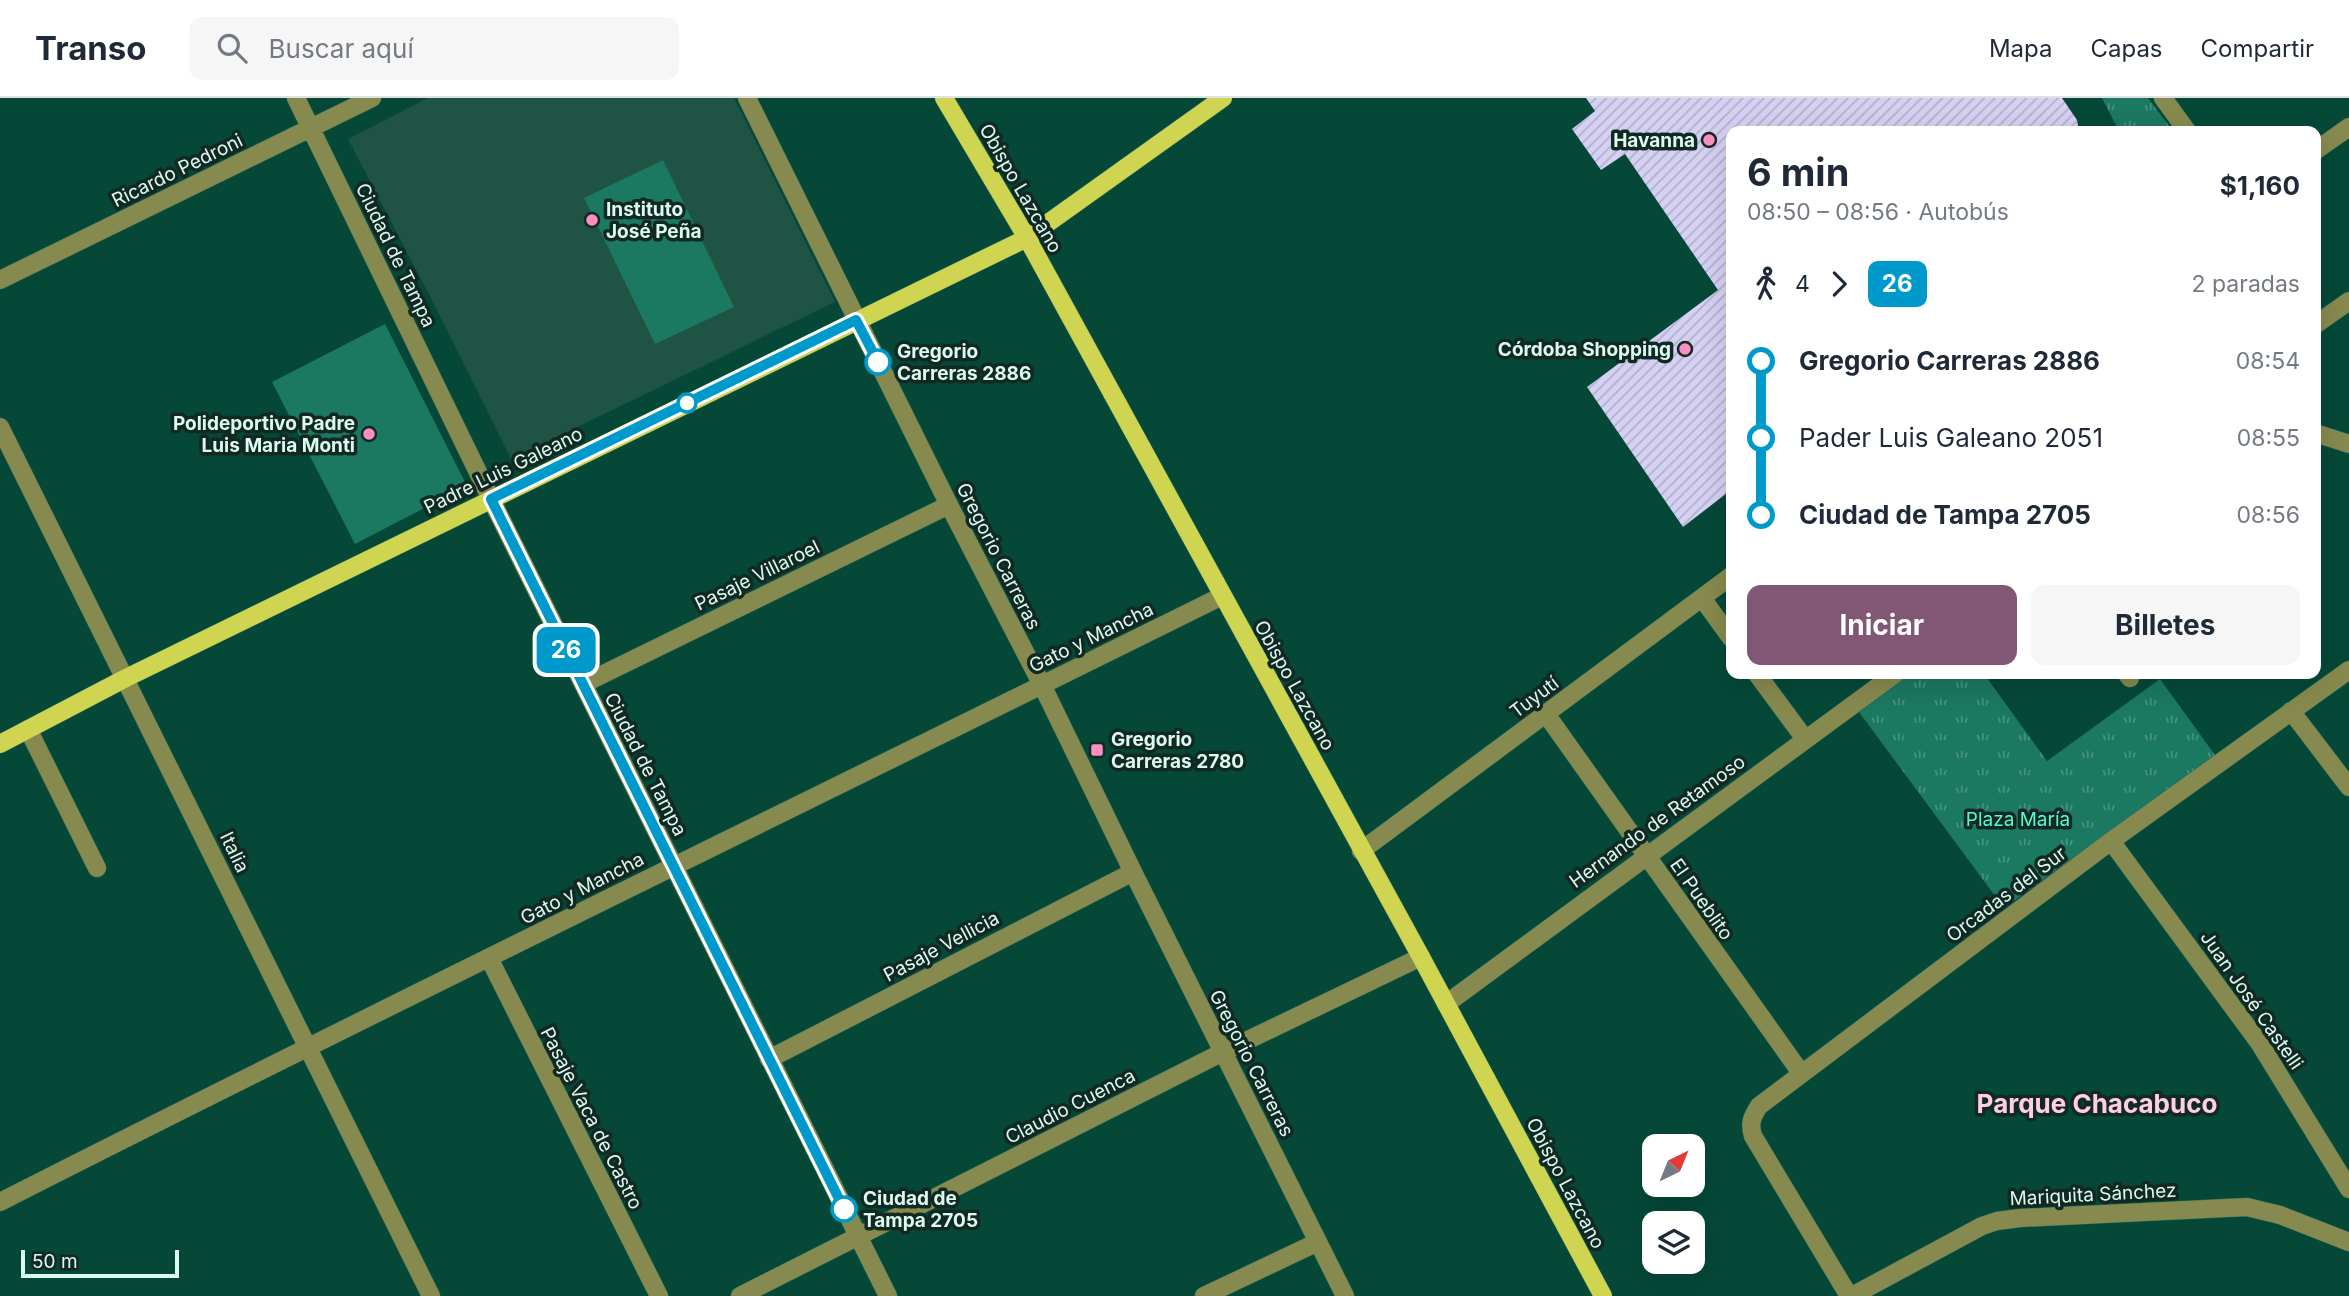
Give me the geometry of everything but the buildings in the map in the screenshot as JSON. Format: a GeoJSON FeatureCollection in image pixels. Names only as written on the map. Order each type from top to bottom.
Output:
{"type":"FeatureCollection","features":[{"type":"Feature","properties":{"kind":"main road","name":"Obispo Lazcano"},"geometry":{"type":"LineString","coordinates":[[944,98],[1027,238],[1421,957],[1603,1296]]}},
{"type":"Feature","properties":{"kind":"main road","name":"Padre Luis Galeano"},"geometry":{"type":"LineString","coordinates":[[0,744],[126,678],[1027,238],[1223,98]]}},
{"type":"Feature","properties":{"kind":"street","name":"Ciudad de Tampa"},"geometry":{"type":"LineString","coordinates":[[296,98],[491,499],[888,1296]]}},
{"type":"Feature","properties":{"kind":"street","name":"Ricardo Pedroni"},"geometry":{"type":"LineString","coordinates":[[0,280],[372,98]]}},
{"type":"Feature","properties":{"kind":"street","name":"Gregorio Carreras"},"geometry":{"type":"LineString","coordinates":[[747,98],[1345,1296]]}},
{"type":"Feature","properties":{"kind":"street"},"geometry":{"type":"LineString","coordinates":[[2163,98],[2183,126]]}},
{"type":"Feature","properties":{"kind":"street"},"geometry":{"type":"LineString","coordinates":[[2321,147],[2349,127]]}},
{"type":"Feature","properties":{"kind":"street"},"geometry":{"type":"LineString","coordinates":[[2321,321],[2349,300]]}},
{"type":"Feature","properties":{"kind":"street","name":"Italia"},"geometry":{"type":"LineString","coordinates":[[0,428],[431,1296]]}},
{"type":"Feature","properties":{"kind":"street"},"geometry":{"type":"LineString","coordinates":[[2321,435],[2349,444]]}},
{"type":"Feature","properties":{"kind":"street","name":"Pasaje Villaroel"},"geometry":{"type":"LineString","coordinates":[[583,684],[949,505]]}},
{"type":"Feature","properties":{"kind":"street","name":"Tuyutí"},"geometry":{"type":"LineString","coordinates":[[1361,851],[1726,580]]}},
{"type":"Feature","properties":{"kind":"street","name":"Gato y Mancha"},"geometry":{"type":"LineString","coordinates":[[0,1202],[306,1046],[1222,596]]}},
{"type":"Feature","properties":{"kind":"street"},"geometry":{"type":"LineString","coordinates":[[1702,598],[1726,631]]}},
{"type":"Feature","properties":{"kind":"street","name":"Orcadas del Sur"},"geometry":{"type":"LineString","coordinates":[[1851,1296],[1753,1136],[1749,1125],[1759,1107],[2111,841],[2349,670]]}},
{"type":"Feature","properties":{"kind":"street"},"geometry":{"type":"LineString","coordinates":[[1761,679],[1805,739]]}},
{"type":"Feature","properties":{"kind":"street","name":"Hernando de Retamoso"},"geometry":{"type":"LineString","coordinates":[[1446,1004],[1888,679]]}},
{"type":"Feature","properties":{"kind":"street"},"geometry":{"type":"LineString","coordinates":[[2291,711],[2349,787]]}},
{"type":"Feature","properties":{"kind":"street","name":"El Pueblito"},"geometry":{"type":"LineString","coordinates":[[1546,714],[1801,1073]]}},
{"type":"Feature","properties":{"kind":"street"},"geometry":{"type":"LineString","coordinates":[[28,729],[97,868]]}},
{"type":"Feature","properties":{"kind":"street","name":"Juan José Castelli"},"geometry":{"type":"LineString","coordinates":[[2111,841],[2260,1044],[2349,1189]]}},
{"type":"Feature","properties":{"kind":"street","name":"Pasaje Vellicia"},"geometry":{"type":"LineString","coordinates":[[769,1059],[941,968],[1133,872]]}},
{"type":"Feature","properties":{"kind":"street","name":"Claudio Cuenca"},"geometry":{"type":"LineString","coordinates":[[740,1296],[1223,1052],[1421,957]]}},
{"type":"Feature","properties":{"kind":"street","name":"Pasaje Vaca de Castro"},"geometry":{"type":"LineString","coordinates":[[489,958],[659,1296]]}},
{"type":"Feature","properties":{"kind":"street","name":"Mariquita Sánchez"},"geometry":{"type":"LineString","coordinates":[[1851,1296],[1982,1226],[2020,1218],[2247,1207],[2280,1215],[2349,1242]]}},
{"type":"Feature","properties":{"kind":"street"},"geometry":{"type":"LineString","coordinates":[[1205,1296],[1318,1242]]}},
{"type":"Feature","properties":{"kind":"shaded area","name":"Instituto José Peña"},"geometry":{"type":"Polygon","coordinates":[[[428,98],[734,98],[835,302],[511,459],[348,139],[428,98]]]}},
{"type":"Feature","properties":{"kind":"green space"},"geometry":{"type":"Polygon","coordinates":[[[2102,98],[2148,98],[2169,126],[2116,126],[2102,98]]]}},
{"type":"Feature","properties":{"kind":"green space"},"geometry":{"type":"Polygon","coordinates":[[[663,160],[734,307],[655,344],[584,198],[663,160]]]}},
{"type":"Feature","properties":{"kind":"green space","name":"Polideportivo Padre Luis Maria Monti"},"geometry":{"type":"Polygon","coordinates":[[[385,324],[467,486],[355,544],[272,382],[385,324]]]}},
{"type":"Feature","properties":{"kind":"green space","name":"Plaza María"},"geometry":{"type":"Polygon","coordinates":[[[1893,679],[1988,679],[2047,761],[2160,679],[2215,755],[2004,908],[1856,708],[1893,679]]]}},
{"type":"Feature","properties":{"kind":"bus line","name":"26"},"geometry":{"type":"LineString","coordinates":[[844,1209],[491,499],[856,320],[878,362]]}},
{"type":"Feature","properties":{"kind":"place","name":"Havanna"},"geometry":{"type":"Point","coordinates":[1709,140]}},
{"type":"Feature","properties":{"kind":"place","name":"Instituto José Peña"},"geometry":{"type":"Point","coordinates":[592,220]}},
{"type":"Feature","properties":{"kind":"place","name":"Córdoba Shopping"},"geometry":{"type":"Point","coordinates":[1685,349]}},
{"type":"Feature","properties":{"kind":"place","name":"Gregorio Carreras 2886"},"geometry":{"type":"Point","coordinates":[878,362]}},
{"type":"Feature","properties":{"kind":"place","name":"Polideportivo Padre Luis Maria Monti"},"geometry":{"type":"Point","coordinates":[369,434]}},
{"type":"Feature","properties":{"kind":"place","name":"Gregorio Carreras 2780"},"geometry":{"type":"Point","coordinates":[1097,750]}},
{"type":"Feature","properties":{"kind":"place","name":"Ciudad de Tampa 2705"},"geometry":{"type":"Point","coordinates":[844,1209]}},
{"type":"Feature","properties":{"kind":"district","name":"Parque Chacabuco"},"geometry":{"type":"Point","coordinates":[2097,1104]}}]}
